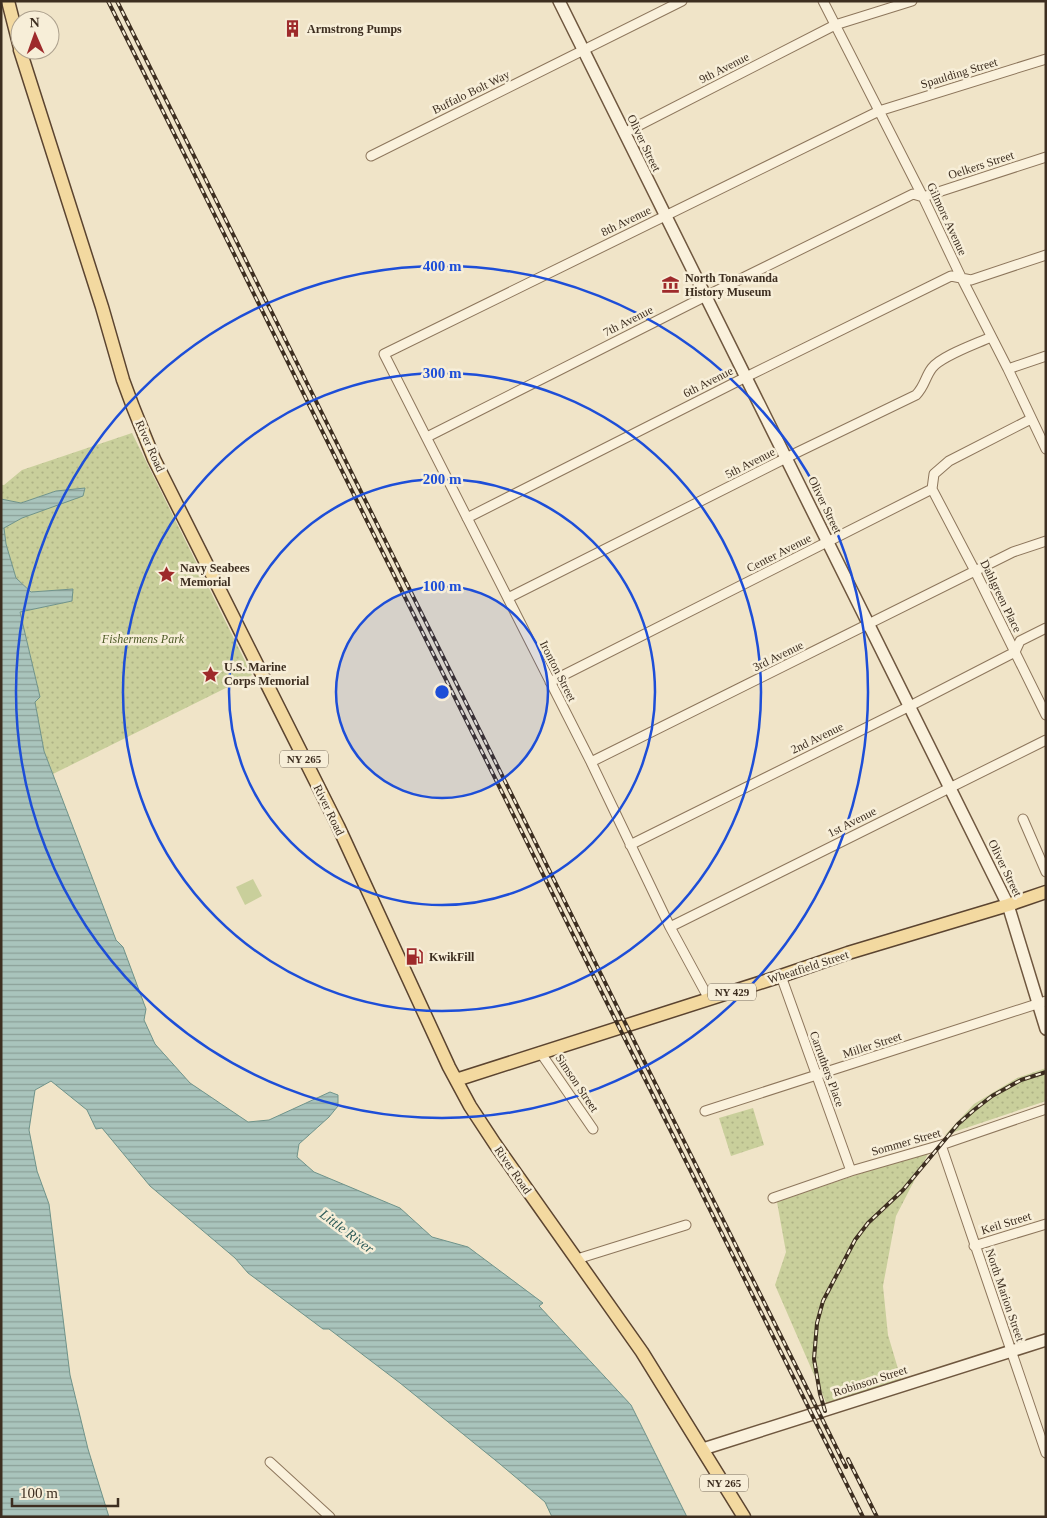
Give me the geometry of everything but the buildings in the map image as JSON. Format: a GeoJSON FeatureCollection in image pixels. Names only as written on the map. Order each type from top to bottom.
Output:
{"type":"FeatureCollection","features":[{"type":"Feature","properties":{"kind":"main road","name":"Oliver Street"},"geometry":{"type":"LineString","coordinates":[[559,1],[1008,905],[1042,1002],[1046,1029]]}},
{"type":"Feature","properties":{"kind":"main road","name":"River Road"},"geometry":{"type":"LineString","coordinates":[[23,60],[102,307],[123,380],[154,459],[338,826],[456,1080],[470,1106],[495,1144],[642,1352],[744,1517]]}},
{"type":"Feature","properties":{"kind":"main road","name":"Wheatfield Street"},"geometry":{"type":"LineString","coordinates":[[456,1080],[848,953],[1046,892]]}},
{"type":"Feature","properties":{"kind":"main road","name":"Robinson Street"},"geometry":{"type":"LineString","coordinates":[[703,1449],[1046,1340]]}},
{"type":"Feature","properties":{"kind":"street","name":"Buffalo Bolt Way"},"geometry":{"type":"LineString","coordinates":[[371,156],[682,1]]}},
{"type":"Feature","properties":{"kind":"street","name":"Gilmore Avenue"},"geometry":{"type":"LineString","coordinates":[[823,1],[923,197],[1046,449]]}},
{"type":"Feature","properties":{"kind":"street","name":"9th Avenue"},"geometry":{"type":"LineString","coordinates":[[624,133],[835,25],[912,1]]}},
{"type":"Feature","properties":{"kind":"street","name":"Spaulding Street"},"geometry":{"type":"LineString","coordinates":[[879,110],[1046,59]]}},
{"type":"Feature","properties":{"kind":"street","name":"8th Avenue"},"geometry":{"type":"LineString","coordinates":[[384,354],[879,110]]}},
{"type":"Feature","properties":{"kind":"street","name":"Oelkers Street"},"geometry":{"type":"LineString","coordinates":[[923,197],[1046,157]]}},
{"type":"Feature","properties":{"kind":"street","name":"7th Avenue"},"geometry":{"type":"LineString","coordinates":[[426,436],[913,194],[923,197]]}},
{"type":"Feature","properties":{"kind":"street","name":"6th Avenue"},"geometry":{"type":"LineString","coordinates":[[467,518],[951,276],[971,280],[1046,255]]}},
{"type":"Feature","properties":{"kind":"street","name":"5th Avenue"},"geometry":{"type":"LineString","coordinates":[[508,598],[916,395],[923,388],[931,369],[940,360],[991,337]]}},
{"type":"Feature","properties":{"kind":"street","name":"Ironton Street"},"geometry":{"type":"LineString","coordinates":[[384,354],[591,762],[670,927],[709,999]]}},
{"type":"Feature","properties":{"kind":"street"},"geometry":{"type":"LineString","coordinates":[[1008,369],[1046,356]]}},
{"type":"Feature","properties":{"kind":"street"},"geometry":{"type":"LineString","coordinates":[[932,488],[934,474],[949,461],[1031,419]]}},
{"type":"Feature","properties":{"kind":"street","name":"Center Avenue"},"geometry":{"type":"LineString","coordinates":[[550,682],[932,488]]}},
{"type":"Feature","properties":{"kind":"street","name":"Dahlgreen Place"},"geometry":{"type":"LineString","coordinates":[[932,488],[1046,715]]}},
{"type":"Feature","properties":{"kind":"street","name":"3rd Avenue"},"geometry":{"type":"LineString","coordinates":[[591,762],[1013,552],[1046,541]]}},
{"type":"Feature","properties":{"kind":"street","name":"2nd Avenue"},"geometry":{"type":"LineString","coordinates":[[630,845],[1015,652],[1020,641],[1046,628]]}},
{"type":"Feature","properties":{"kind":"street","name":"1st Avenue"},"geometry":{"type":"LineString","coordinates":[[670,927],[1046,740]]}},
{"type":"Feature","properties":{"kind":"street"},"geometry":{"type":"LineString","coordinates":[[1023,819],[1046,872]]}},
{"type":"Feature","properties":{"kind":"street","name":"Carruthers Place"},"geometry":{"type":"LineString","coordinates":[[781,976],[850,1171]]}},
{"type":"Feature","properties":{"kind":"street","name":"Miller Street"},"geometry":{"type":"LineString","coordinates":[[705,1111],[1042,1002]]}},
{"type":"Feature","properties":{"kind":"street","name":"Simson Street"},"geometry":{"type":"LineString","coordinates":[[540,1052],[593,1129]]}},
{"type":"Feature","properties":{"kind":"street","name":"Sommer Street"},"geometry":{"type":"LineString","coordinates":[[774,1198],[850,1171],[941,1145],[1046,1109]]}},
{"type":"Feature","properties":{"kind":"street","name":"North Marion Street"},"geometry":{"type":"LineString","coordinates":[[941,1145],[1046,1452]]}},
{"type":"Feature","properties":{"kind":"street","name":"Keil Street"},"geometry":{"type":"LineString","coordinates":[[974,1246],[1046,1224]]}},
{"type":"Feature","properties":{"kind":"street"},"geometry":{"type":"LineString","coordinates":[[577,1259],[686,1225]]}},
{"type":"Feature","properties":{"kind":"street"},"geometry":{"type":"LineString","coordinates":[[270,1462],[330,1517]]}},
{"type":"Feature","properties":{"kind":"green space","name":"Fishermens Park"},"geometry":{"type":"Polygon","coordinates":[[[132,433],[252,675],[53,774],[44,751],[35,702],[40,697],[20,612],[72,601],[72,589],[32,592],[16,578],[6,544],[4,528],[85,488],[56,491],[21,503],[2,500],[1,485],[4,485],[22,470],[132,433]]]}},
{"type":"Feature","properties":{"kind":"green space"},"geometry":{"type":"Polygon","coordinates":[[[253,879],[262,896],[245,905],[236,887],[253,879]]]}},
{"type":"Feature","properties":{"kind":"green space"},"geometry":{"type":"Polygon","coordinates":[[[1046,1068],[1046,1101],[945,1135],[974,1104],[1017,1078],[1046,1068]]]}},
{"type":"Feature","properties":{"kind":"green space"},"geometry":{"type":"Polygon","coordinates":[[[753,1108],[764,1145],[731,1156],[719,1118],[753,1108]]]}},
{"type":"Feature","properties":{"kind":"green space"},"geometry":{"type":"Polygon","coordinates":[[[930,1150],[896,1216],[883,1286],[888,1335],[904,1389],[831,1414],[775,1285],[786,1252],[777,1202],[930,1150]]]}},
{"type":"Feature","properties":{"kind":"water","name":"Little River"},"geometry":{"type":"Polygon","coordinates":[[[85,488],[83,496],[22,518],[4,528],[6,544],[16,578],[31,592],[73,589],[72,601],[20,612],[40,697],[35,702],[44,751],[116,940],[123,947],[146,1009],[144,1020],[155,1044],[190,1083],[248,1122],[269,1120],[330,1092],[338,1095],[338,1106],[329,1117],[299,1144],[297,1157],[314,1172],[400,1208],[432,1237],[468,1247],[543,1303],[539,1306],[631,1405],[687,1517],[552,1517],[545,1502],[400,1383],[329,1329],[323,1329],[248,1273],[235,1258],[150,1186],[102,1128],[96,1129],[87,1110],[51,1081],[35,1090],[29,1130],[37,1171],[49,1204],[70,1375],[88,1449],[109,1517],[1,1517],[1,499],[21,503],[56,491],[85,488]]]}},
{"type":"Feature","properties":{"kind":"railway"},"geometry":{"type":"LineString","coordinates":[[108,1],[863,1517]]}},
{"type":"Feature","properties":{"kind":"railway"},"geometry":{"type":"LineString","coordinates":[[117,1],[846,1467]]}},
{"type":"Feature","properties":{"kind":"railway"},"geometry":{"type":"LineString","coordinates":[[825,1411],[814,1359],[817,1323],[823,1301],[855,1240],[868,1223],[903,1190],[958,1124],[992,1096],[1021,1080],[1046,1072]]}},
{"type":"Feature","properties":{"kind":"railway"},"geometry":{"type":"LineString","coordinates":[[848,1459],[877,1517]]}},
{"type":"Feature","properties":{"kind":"place","name":"Armstrong Pumps"},"geometry":{"type":"Point","coordinates":[293,29]}},
{"type":"Feature","properties":{"kind":"place","name":"North Tonawanda History Museum"},"geometry":{"type":"Point","coordinates":[671,285]}},
{"type":"Feature","properties":{"kind":"place","name":"Navy Seabees Memorial"},"geometry":{"type":"Point","coordinates":[166,575]}},
{"type":"Feature","properties":{"kind":"place","name":"U.S. Marine Corps Memorial"},"geometry":{"type":"Point","coordinates":[210,674]}},
{"type":"Feature","properties":{"kind":"place","name":"KwikFill"},"geometry":{"type":"Point","coordinates":[415,957]}}]}
